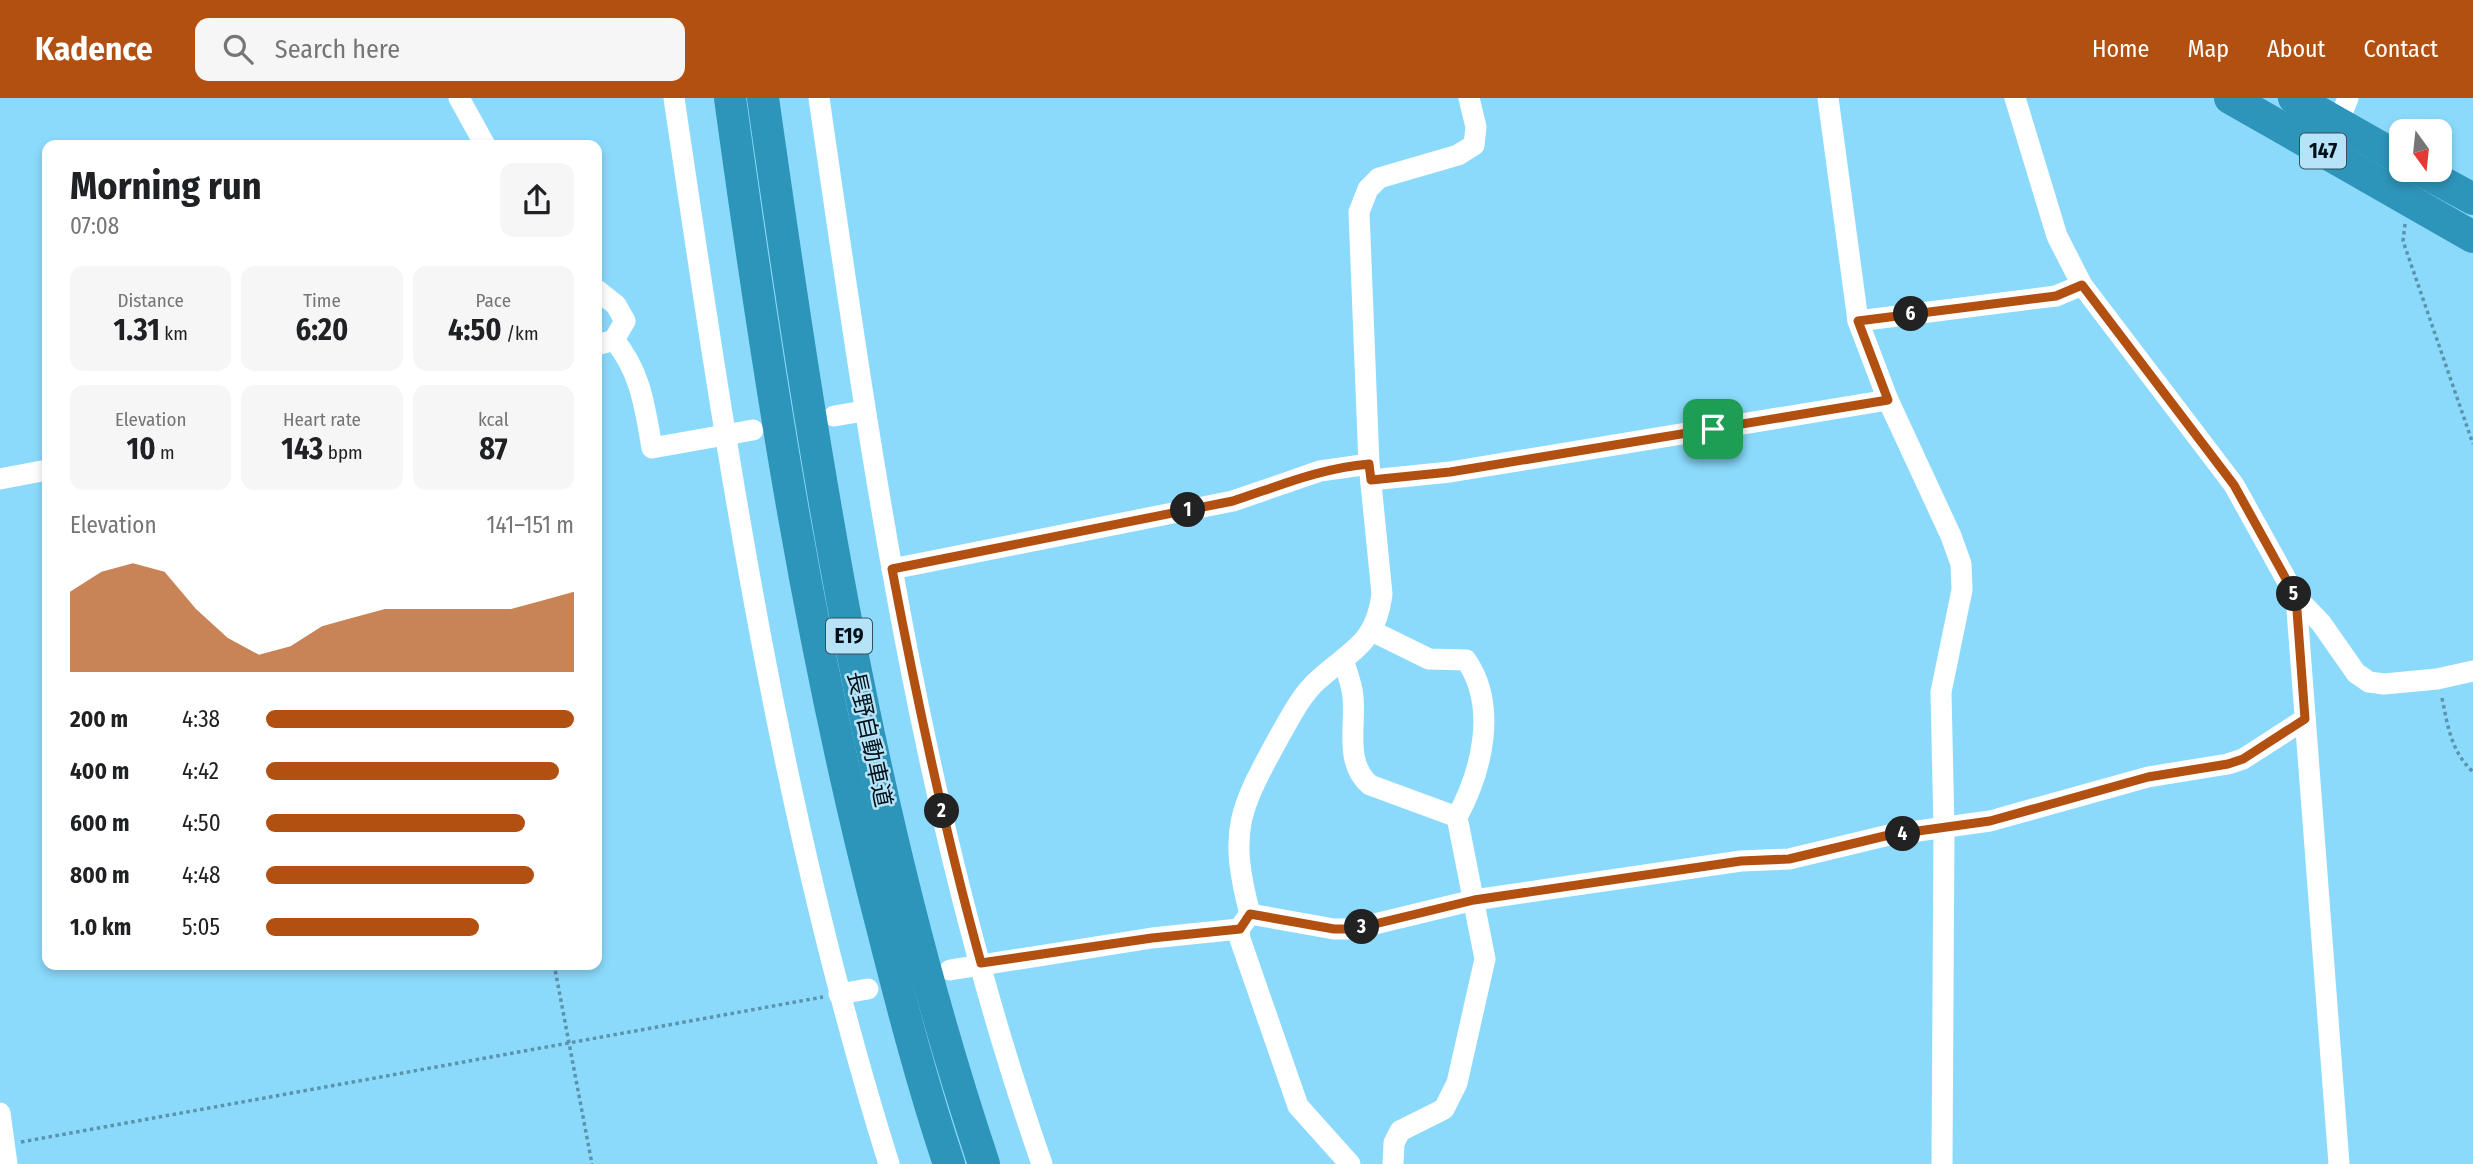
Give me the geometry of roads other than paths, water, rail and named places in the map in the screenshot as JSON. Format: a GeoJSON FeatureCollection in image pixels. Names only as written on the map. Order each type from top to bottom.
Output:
{"type":"FeatureCollection","features":[{"type":"Feature","properties":{"kind":"highway","name":"長野自動車道"},"geometry":{"type":"LineString","coordinates":[[730,98],[754,278],[825,688],[872,889],[949,1164]]}},
{"type":"Feature","properties":{"kind":"highway","name":"長野自動車道"},"geometry":{"type":"LineString","coordinates":[[763,98],[828,527],[857,680],[889,828],[930,990],[984,1164]]}},
{"type":"Feature","properties":{"kind":"highway","name":"147"},"geometry":{"type":"LineString","coordinates":[[2230,98],[2473,237]]}},
{"type":"Feature","properties":{"kind":"highway","name":"147"},"geometry":{"type":"LineString","coordinates":[[2294,98],[2343,111],[2389,149]]}},
{"type":"Feature","properties":{"kind":"highway"},"geometry":{"type":"LineString","coordinates":[[2442,182],[2473,199]]}},
{"type":"Feature","properties":{"kind":"street"},"geometry":{"type":"LineString","coordinates":[[459,98],[482,140]]}},
{"type":"Feature","properties":{"kind":"street"},"geometry":{"type":"LineString","coordinates":[[674,98],[724,437],[773,703],[839,994],[888,1164]]}},
{"type":"Feature","properties":{"kind":"street"},"geometry":{"type":"LineString","coordinates":[[819,98],[864,411],[926,737],[959,882],[981,963],[1042,1164]]}},
{"type":"Feature","properties":{"kind":"street"},"geometry":{"type":"LineString","coordinates":[[1350,1164],[1298,1106],[1240,939],[1245,921],[1238,843],[1241,814],[1249,792],[1295,709],[1316,681],[1360,648],[1372,631],[1379,614],[1382,594],[1370,472],[1359,212],[1368,189],[1379,178],[1458,155],[1474,145],[1476,127],[1469,98]]}},
{"type":"Feature","properties":{"kind":"street"},"geometry":{"type":"LineString","coordinates":[[1828,98],[1858,321],[1888,400],[1961,564],[1962,590],[1941,692],[1944,830],[1942,1164]]}},
{"type":"Feature","properties":{"kind":"street"},"geometry":{"type":"LineString","coordinates":[[2015,98],[2057,236],[2082,285],[2234,485],[2296,597],[2321,623],[2356,673],[2369,682],[2437,679],[2473,671]]}},
{"type":"Feature","properties":{"kind":"street"},"geometry":{"type":"LineString","coordinates":[[1858,321],[2056,296],[2082,285]]}},
{"type":"Feature","properties":{"kind":"street"},"geometry":{"type":"LineString","coordinates":[[602,294],[623,313],[624,327],[606,343],[628,356],[639,381],[652,448],[753,430]]}},
{"type":"Feature","properties":{"kind":"street"},"geometry":{"type":"LineString","coordinates":[[892,569],[1233,501],[1320,471],[1450,472],[1888,400]]}},
{"type":"Feature","properties":{"kind":"street"},"geometry":{"type":"LineString","coordinates":[[834,416],[864,411]]}},
{"type":"Feature","properties":{"kind":"street"},"geometry":{"type":"LineString","coordinates":[[0,479],[42,471]]}},
{"type":"Feature","properties":{"kind":"street"},"geometry":{"type":"LineString","coordinates":[[2296,597],[2339,1164]]}},
{"type":"Feature","properties":{"kind":"street"},"geometry":{"type":"LineString","coordinates":[[1372,631],[1429,659],[1466,660],[1475,673],[1483,701],[1484,724],[1476,774],[1457,817],[1485,959],[1457,1083],[1444,1109],[1399,1131],[1394,1143],[1393,1164]]}},
{"type":"Feature","properties":{"kind":"street"},"geometry":{"type":"LineString","coordinates":[[1343,660],[1352,685],[1351,743],[1360,777],[1370,785],[1457,817]]}},
{"type":"Feature","properties":{"kind":"street"},"geometry":{"type":"LineString","coordinates":[[950,970],[1245,921],[1354,929],[1474,900],[1741,861],[1789,859],[1889,835],[1944,830],[2025,813],[2148,777],[2228,764],[2243,759],[2305,719]]}},
{"type":"Feature","properties":{"kind":"street"},"geometry":{"type":"LineString","coordinates":[[839,994],[868,989]]}},
{"type":"Feature","properties":{"kind":"street"},"geometry":{"type":"LineString","coordinates":[[0,1113],[5,1155]]}}]}
